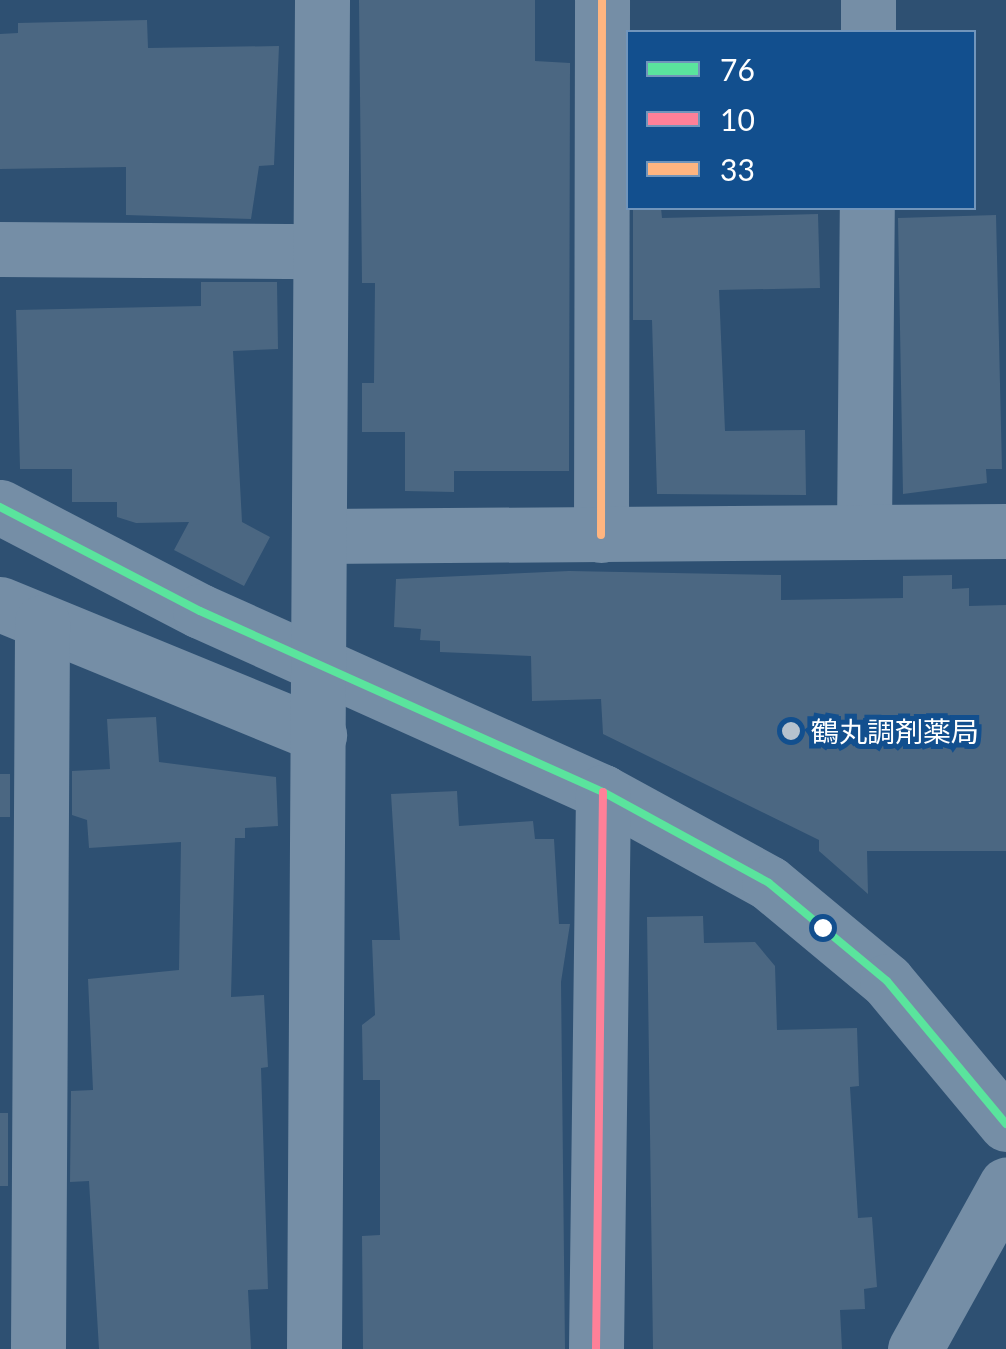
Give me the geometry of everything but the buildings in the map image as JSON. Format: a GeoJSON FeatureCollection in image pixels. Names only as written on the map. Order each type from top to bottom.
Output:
{"type":"FeatureCollection","features":[{"type":"Feature","properties":{"kind":"street"},"geometry":{"type":"LineString","coordinates":[[314,1349],[322,0]]}},
{"type":"Feature","properties":{"kind":"street"},"geometry":{"type":"LineString","coordinates":[[601,535],[602,0]]}},
{"type":"Feature","properties":{"kind":"street"},"geometry":{"type":"LineString","coordinates":[[868,0],[868,30]]}},
{"type":"Feature","properties":{"kind":"street"},"geometry":{"type":"LineString","coordinates":[[864,530],[867,210]]}},
{"type":"Feature","properties":{"kind":"street"},"geometry":{"type":"LineString","coordinates":[[0,249],[320,250]]}},
{"type":"Feature","properties":{"kind":"street"},"geometry":{"type":"LineString","coordinates":[[0,508],[72,551],[603,792],[768,883],[886,981],[1006,1124]]}},
{"type":"Feature","properties":{"kind":"street"},"geometry":{"type":"LineString","coordinates":[[321,536],[1006,532]]}},
{"type":"Feature","properties":{"kind":"street"},"geometry":{"type":"LineString","coordinates":[[38,1349],[21,613],[318,736]]}},
{"type":"Feature","properties":{"kind":"street"},"geometry":{"type":"LineString","coordinates":[[596,1349],[603,792]]}},
{"type":"Feature","properties":{"kind":"street"},"geometry":{"type":"LineString","coordinates":[[915,1349],[1006,1185]]}},
{"type":"Feature","properties":{"kind":"transit line","name":"33"},"geometry":{"type":"LineString","coordinates":[[601,535],[602,0]]}},
{"type":"Feature","properties":{"kind":"transit line","name":"76"},"geometry":{"type":"LineString","coordinates":[[0,507],[200,611],[603,792],[769,883],[887,981],[1006,1124]]}},
{"type":"Feature","properties":{"kind":"transit line","name":"10"},"geometry":{"type":"LineString","coordinates":[[596,1349],[603,792]]}},
{"type":"Feature","properties":{"kind":"place","name":"鶴丸調剤薬局"},"geometry":{"type":"Point","coordinates":[791,731]}}]}
